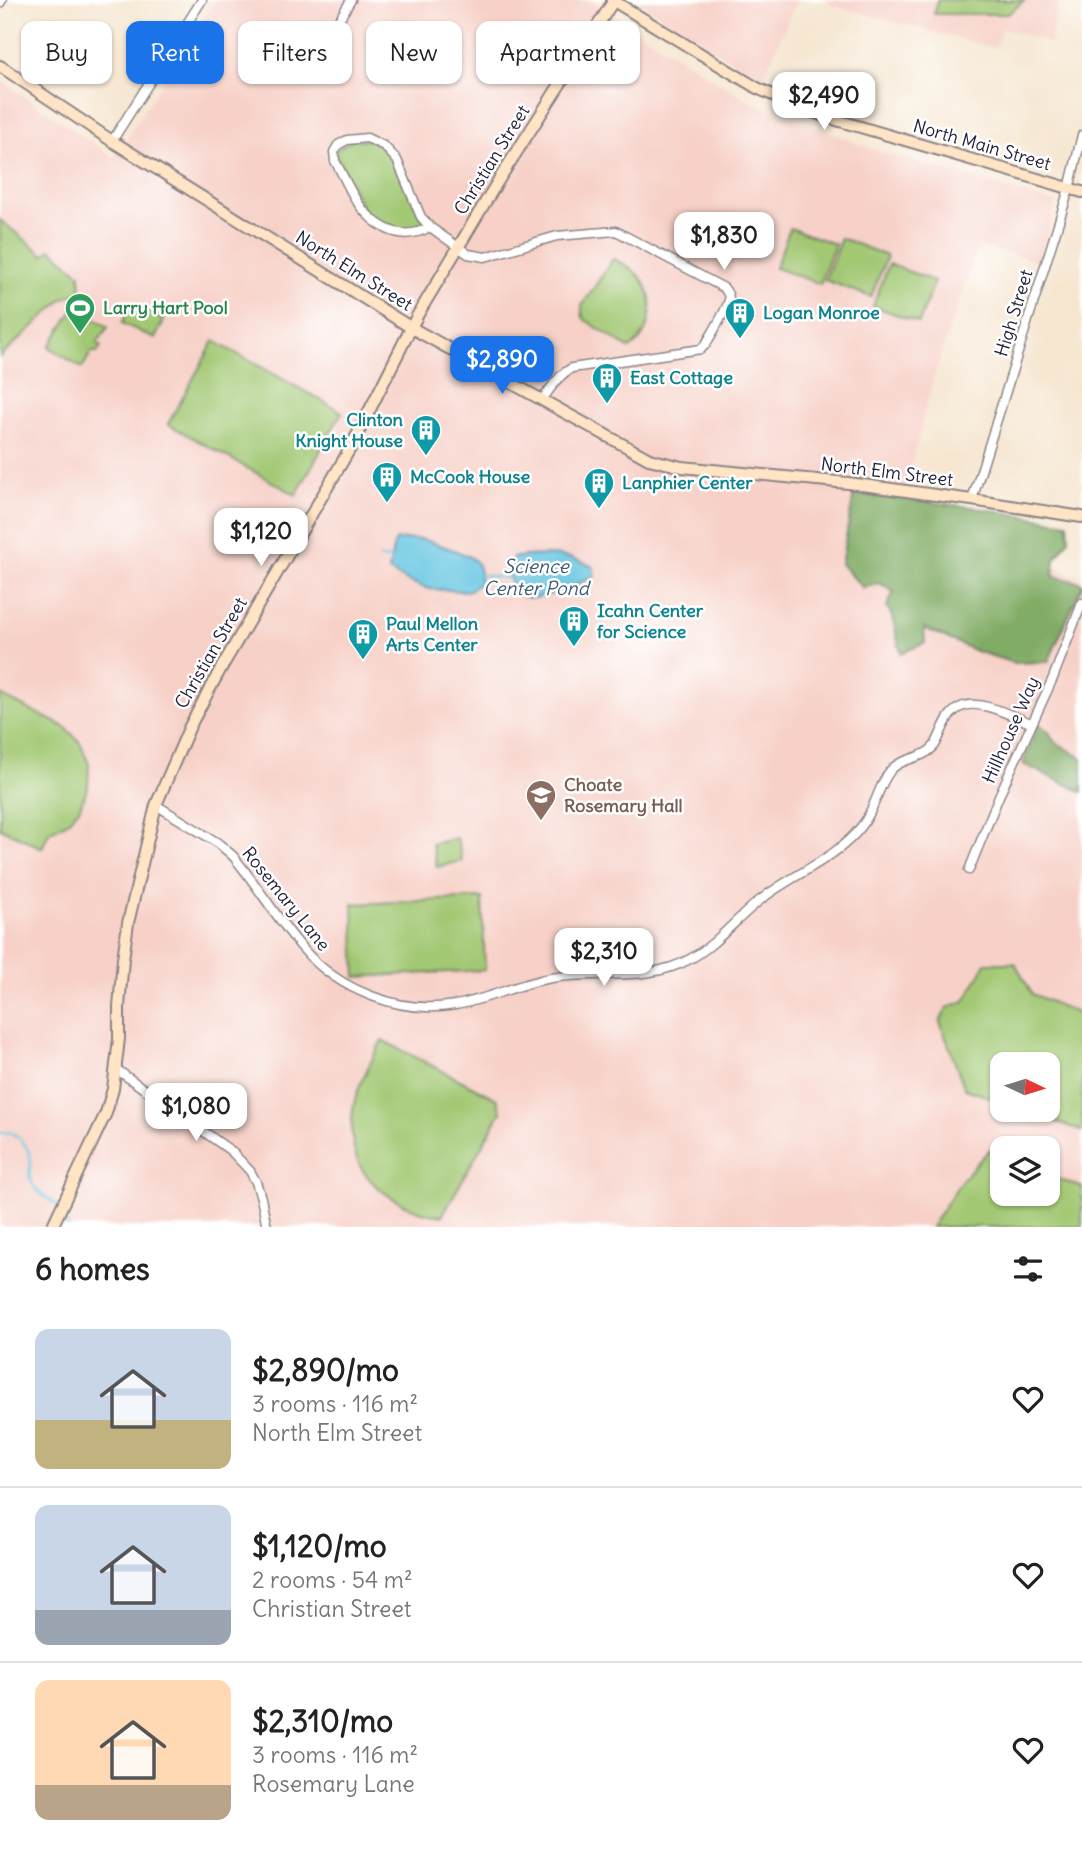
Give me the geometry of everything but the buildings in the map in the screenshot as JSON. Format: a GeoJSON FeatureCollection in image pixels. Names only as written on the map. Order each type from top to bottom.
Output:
{"type":"FeatureCollection","features":[{"type":"Feature","properties":{"kind":"main road","name":"North Main Street"},"geometry":{"type":"LineString","coordinates":[[613,0],[757,89],[804,109],[1082,192]]}},
{"type":"Feature","properties":{"kind":"main road","name":"Christian Street"},"geometry":{"type":"LineString","coordinates":[[52,1227],[106,1113],[113,1089],[128,923],[156,805],[190,726],[219,670],[351,447],[410,327],[498,181],[613,0]]}},
{"type":"Feature","properties":{"kind":"main road","name":"North Elm Street"},"geometry":{"type":"LineString","coordinates":[[0,66],[112,141],[410,327],[649,459],[667,465],[848,483],[1082,517]]}},
{"type":"Feature","properties":{"kind":"street"},"geometry":{"type":"LineString","coordinates":[[112,141],[202,0]]}},
{"type":"Feature","properties":{"kind":"street"},"geometry":{"type":"LineString","coordinates":[[338,21],[351,0]]}},
{"type":"Feature","properties":{"kind":"street","name":"High Street"},"geometry":{"type":"LineString","coordinates":[[972,500],[1069,189],[1082,135]]}},
{"type":"Feature","properties":{"kind":"street"},"geometry":{"type":"LineString","coordinates":[[430,227],[421,232],[398,234],[365,213],[335,161],[334,152],[338,145],[347,140],[367,138],[391,152],[421,217],[430,227],[468,254],[485,257],[557,236],[616,231],[727,292],[729,299],[726,306],[701,349],[572,368],[563,372],[542,400]]}},
{"type":"Feature","properties":{"kind":"street","name":"Hillhouse Way"},"geometry":{"type":"LineString","coordinates":[[969,870],[1031,723],[1053,678],[1082,603]]}},
{"type":"Feature","properties":{"kind":"street","name":"Rosemary Lane"},"geometry":{"type":"LineString","coordinates":[[156,805],[218,843],[233,856],[304,951],[325,970],[372,997],[396,1004],[425,1008],[454,1006],[543,979],[598,973],[645,974],[671,968],[692,958],[709,947],[758,901],[847,842],[873,810],[884,780],[891,770],[932,748],[944,724],[955,710],[976,704],[1031,723]]}},
{"type":"Feature","properties":{"kind":"street"},"geometry":{"type":"LineString","coordinates":[[116,1069],[231,1151],[250,1171],[256,1182],[267,1227]]}},
{"type":"Feature","properties":{"kind":"shaded area","name":"Choate Rosemary Hall"},"geometry":{"type":"Polygon","coordinates":[[[215,0],[589,0],[622,21],[476,21],[476,84],[640,84],[640,32],[742,97],[764,107],[872,149],[1056,203],[1039,262],[978,245],[935,372],[903,501],[1069,525],[1054,567],[1082,579],[1082,1227],[0,1227],[0,80],[114,158],[161,84],[224,84],[224,21],[202,21],[215,0]]]}},
{"type":"Feature","properties":{"kind":"shaded area"},"geometry":{"type":"Polygon","coordinates":[[[636,0],[797,0],[763,79],[636,0]]]}},
{"type":"Feature","properties":{"kind":"shaded area"},"geometry":{"type":"Polygon","coordinates":[[[824,0],[1058,0],[1050,43],[1002,28],[995,48],[831,5],[824,0]]]}},
{"type":"Feature","properties":{"kind":"green space"},"geometry":{"type":"Polygon","coordinates":[[[938,0],[1025,0],[1008,14],[934,14],[938,0]]]}},
{"type":"Feature","properties":{"kind":"green space"},"geometry":{"type":"Polygon","coordinates":[[[353,139],[376,141],[400,167],[427,228],[398,234],[365,213],[334,152],[353,139]]]}},
{"type":"Feature","properties":{"kind":"green space"},"geometry":{"type":"Polygon","coordinates":[[[0,220],[44,255],[51,249],[80,274],[81,291],[63,299],[0,357],[0,220]]]}},
{"type":"Feature","properties":{"kind":"green space"},"geometry":{"type":"Polygon","coordinates":[[[790,228],[835,244],[820,284],[775,268],[790,228]]]}},
{"type":"Feature","properties":{"kind":"green space"},"geometry":{"type":"Polygon","coordinates":[[[841,238],[887,256],[871,297],[825,280],[841,238]]]}},
{"type":"Feature","properties":{"kind":"green space"},"geometry":{"type":"Polygon","coordinates":[[[613,259],[637,274],[644,283],[651,302],[644,333],[630,349],[584,319],[582,314],[582,306],[613,259]]]}},
{"type":"Feature","properties":{"kind":"green space"},"geometry":{"type":"Polygon","coordinates":[[[889,264],[934,281],[919,323],[873,306],[889,264]]]}},
{"type":"Feature","properties":{"kind":"green space"},"geometry":{"type":"Polygon","coordinates":[[[132,304],[164,320],[155,339],[122,323],[132,304]]]}},
{"type":"Feature","properties":{"kind":"green space","name":"Larry Hart Pool"},"geometry":{"type":"Polygon","coordinates":[[[76,306],[108,327],[97,343],[101,346],[97,353],[92,351],[82,368],[49,347],[76,306]]]}},
{"type":"Feature","properties":{"kind":"green space"},"geometry":{"type":"Polygon","coordinates":[[[214,341],[342,412],[296,495],[168,424],[214,341]]]}},
{"type":"Feature","properties":{"kind":"green space"},"geometry":{"type":"Polygon","coordinates":[[[854,494],[972,507],[1068,523],[1069,539],[1055,559],[1053,576],[1082,583],[1082,586],[1048,662],[1014,663],[976,651],[924,628],[925,643],[901,653],[887,606],[894,592],[879,583],[863,588],[841,564],[854,494]]]}},
{"type":"Feature","properties":{"kind":"green space"},"geometry":{"type":"Polygon","coordinates":[[[0,695],[65,727],[80,742],[89,764],[88,787],[79,809],[66,823],[49,832],[42,848],[0,828],[0,695]]]}},
{"type":"Feature","properties":{"kind":"green space"},"geometry":{"type":"Polygon","coordinates":[[[1038,724],[1048,731],[1054,741],[1082,758],[1082,792],[1023,764],[1038,724]]]}},
{"type":"Feature","properties":{"kind":"green space"},"geometry":{"type":"Polygon","coordinates":[[[457,838],[462,861],[437,867],[432,844],[457,838]]]}},
{"type":"Feature","properties":{"kind":"green space"},"geometry":{"type":"Polygon","coordinates":[[[482,898],[485,970],[356,977],[353,904],[482,898]]]}},
{"type":"Feature","properties":{"kind":"green space"},"geometry":{"type":"Polygon","coordinates":[[[986,963],[1015,963],[1032,994],[1082,1015],[1082,1131],[1057,1122],[1060,1122],[1060,1052],[990,1052],[990,1098],[965,1089],[940,1022],[947,1008],[965,1001],[986,963]]]}},
{"type":"Feature","properties":{"kind":"green space"},"geometry":{"type":"Polygon","coordinates":[[[382,1040],[497,1099],[501,1112],[442,1216],[416,1210],[390,1196],[368,1177],[355,1153],[352,1115],[355,1101],[382,1040]]]}},
{"type":"Feature","properties":{"kind":"green space"},"geometry":{"type":"Polygon","coordinates":[[[989,1150],[990,1206],[1060,1206],[1060,1180],[1082,1187],[1082,1227],[931,1227],[961,1181],[989,1150]]]}},
{"type":"Feature","properties":{"kind":"water"},"geometry":{"type":"Polygon","coordinates":[[[421,539],[450,548],[475,561],[479,569],[479,584],[465,591],[429,589],[389,571],[396,540],[421,539]]]}},
{"type":"Feature","properties":{"kind":"water","name":"Science Center Pond"},"geometry":{"type":"Polygon","coordinates":[[[548,555],[582,562],[593,567],[595,576],[536,598],[522,596],[509,578],[508,568],[512,558],[548,555]]]}},
{"type":"Feature","properties":{"kind":"waterway"},"geometry":{"type":"LineString","coordinates":[[379,558],[392,559]]}},
{"type":"Feature","properties":{"kind":"waterway"},"geometry":{"type":"LineString","coordinates":[[480,575],[509,578]]}},
{"type":"Feature","properties":{"kind":"waterway"},"geometry":{"type":"LineString","coordinates":[[0,1133],[11,1133],[21,1141],[30,1157],[29,1174],[34,1187],[58,1206]]}},
{"type":"Feature","properties":{"kind":"waterway"},"geometry":{"type":"LineString","coordinates":[[64,1210],[68,1227]]}},
{"type":"Feature","properties":{"kind":"place","name":"Larry Hart Pool"},"geometry":{"type":"Point","coordinates":[80,335]}},
{"type":"Feature","properties":{"kind":"place","name":"Logan Monroe"},"geometry":{"type":"Point","coordinates":[740,340]}},
{"type":"Feature","properties":{"kind":"place","name":"East Cottage"},"geometry":{"type":"Point","coordinates":[607,405]}},
{"type":"Feature","properties":{"kind":"place","name":"Clinton Knight House"},"geometry":{"type":"Point","coordinates":[426,457]}},
{"type":"Feature","properties":{"kind":"place","name":"McCook House"},"geometry":{"type":"Point","coordinates":[387,504]}},
{"type":"Feature","properties":{"kind":"place","name":"Lanphier Center"},"geometry":{"type":"Point","coordinates":[599,510]}},
{"type":"Feature","properties":{"kind":"place","name":"Icahn Center for Science"},"geometry":{"type":"Point","coordinates":[574,648]}},
{"type":"Feature","properties":{"kind":"place","name":"Paul Mellon Arts Center"},"geometry":{"type":"Point","coordinates":[363,661]}},
{"type":"Feature","properties":{"kind":"place","name":"Choate Rosemary Hall"},"geometry":{"type":"Point","coordinates":[541,822]}}]}
